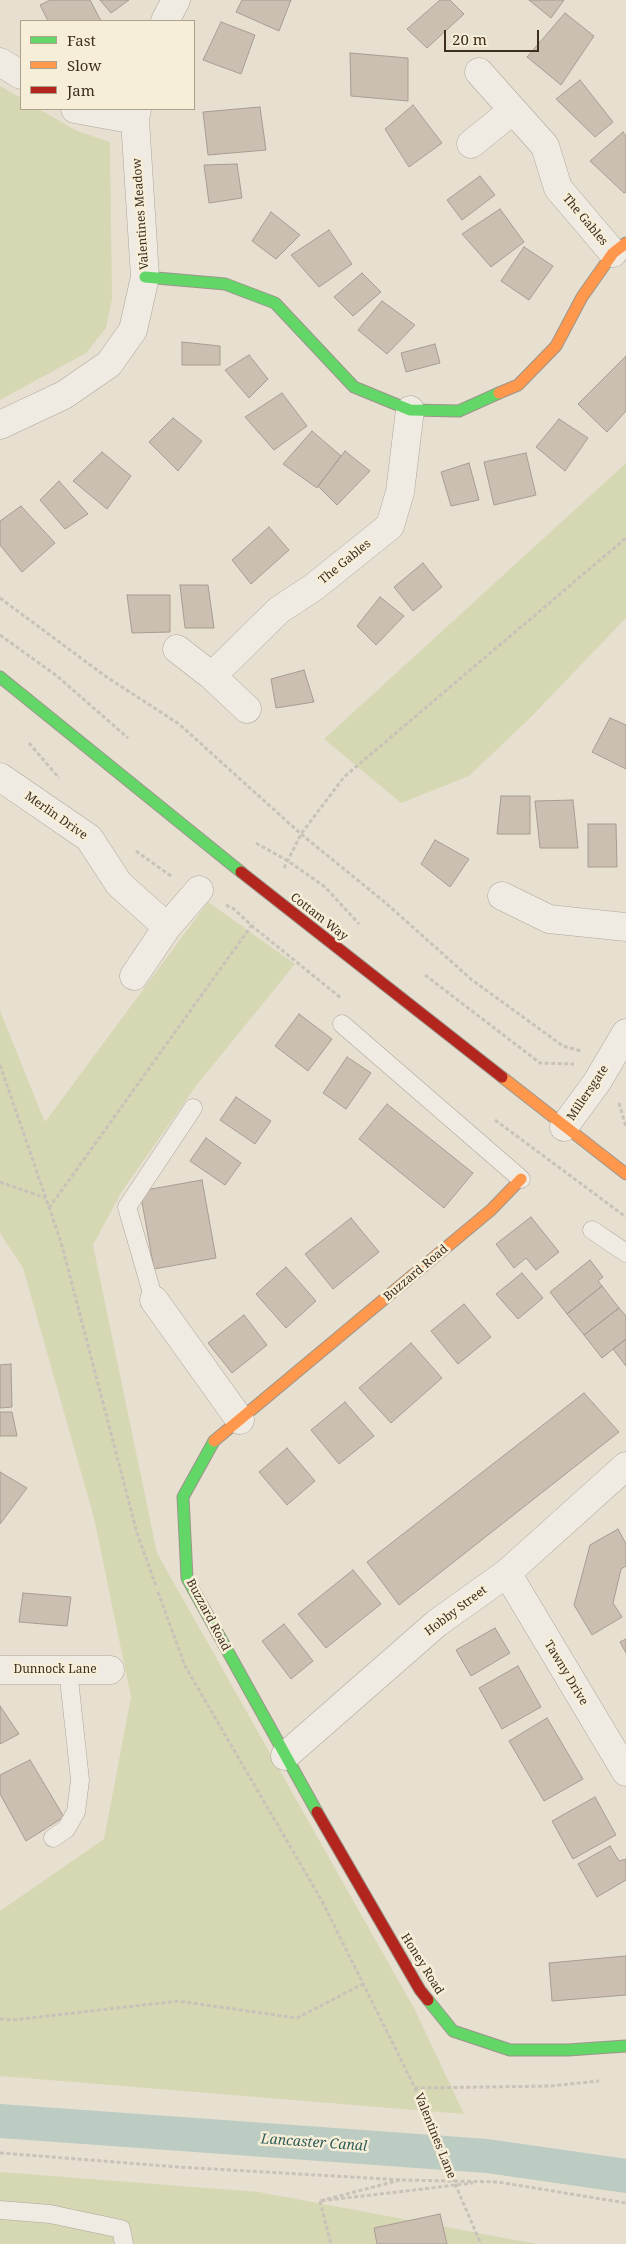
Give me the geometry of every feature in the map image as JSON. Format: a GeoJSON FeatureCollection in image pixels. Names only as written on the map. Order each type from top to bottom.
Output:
{"type":"FeatureCollection","features":[{"type":"Feature","properties":{"kind":"street"},"geometry":{"type":"LineString","coordinates":[[166,20],[176,0]]}},
{"type":"Feature","properties":{"kind":"street"},"geometry":{"type":"LineString","coordinates":[[0,62],[20,74]]}},
{"type":"Feature","properties":{"kind":"street","name":"The Gables"},"geometry":{"type":"LineString","coordinates":[[145,277],[226,284],[274,303],[354,387],[410,410],[459,411],[518,385],[556,346],[582,297],[620,248],[558,188],[544,146],[479,72]]}},
{"type":"Feature","properties":{"kind":"street"},"geometry":{"type":"LineString","coordinates":[[87,110],[136,114]]}},
{"type":"Feature","properties":{"kind":"street"},"geometry":{"type":"LineString","coordinates":[[471,144],[512,111]]}},
{"type":"Feature","properties":{"kind":"street","name":"Valentines Meadow"},"geometry":{"type":"LineString","coordinates":[[0,425],[64,395],[110,364],[133,330],[145,277],[136,114]]}},
{"type":"Feature","properties":{"kind":"street","name":"The Gables"},"geometry":{"type":"LineString","coordinates":[[212,676],[279,610],[314,587],[390,526],[400,492],[410,410]]}},
{"type":"Feature","properties":{"kind":"street"},"geometry":{"type":"LineString","coordinates":[[177,649],[212,676],[248,709]]}},
{"type":"Feature","properties":{"kind":"street","name":"Cottam Way"},"geometry":{"type":"LineString","coordinates":[[0,677],[269,895],[626,1174]]}},
{"type":"Feature","properties":{"kind":"street","name":"Merlin Drive"},"geometry":{"type":"LineString","coordinates":[[0,776],[89,838],[119,884],[167,927]]}},
{"type":"Feature","properties":{"kind":"street"},"geometry":{"type":"LineString","coordinates":[[134,976],[167,927],[199,890]]}},
{"type":"Feature","properties":{"kind":"street"},"geometry":{"type":"LineString","coordinates":[[502,896],[549,919],[626,927]]}},
{"type":"Feature","properties":{"kind":"street","name":"Millersgate"},"geometry":{"type":"LineString","coordinates":[[564,1127],[626,1033]]}},
{"type":"Feature","properties":{"kind":"street","name":"Buzzard Road"},"geometry":{"type":"LineString","coordinates":[[285,1756],[187,1578],[183,1497],[212,1443],[491,1210],[521,1179]]}},
{"type":"Feature","properties":{"kind":"street"},"geometry":{"type":"LineString","coordinates":[[154,1300],[240,1420]]}},
{"type":"Feature","properties":{"kind":"street","name":"Hobby Street"},"geometry":{"type":"LineString","coordinates":[[285,1756],[437,1623],[506,1574],[626,1466]]}},
{"type":"Feature","properties":{"kind":"street","name":"Tawny Drive"},"geometry":{"type":"LineString","coordinates":[[506,1574],[626,1772]]}},
{"type":"Feature","properties":{"kind":"street","name":"Dunnock Lane"},"geometry":{"type":"LineString","coordinates":[[0,1670],[110,1670]]}},
{"type":"Feature","properties":{"kind":"street","name":"Honey Road"},"geometry":{"type":"LineString","coordinates":[[285,1756],[420,1990],[453,2031],[510,2050],[568,2050],[626,2046]]}},
{"type":"Feature","properties":{"kind":"lane"},"geometry":{"type":"LineString","coordinates":[[342,1024],[521,1179]]}},
{"type":"Feature","properties":{"kind":"lane"},"geometry":{"type":"LineString","coordinates":[[154,1300],[127,1207],[193,1108]]}},
{"type":"Feature","properties":{"kind":"lane"},"geometry":{"type":"LineString","coordinates":[[592,1230],[626,1252]]}},
{"type":"Feature","properties":{"kind":"lane"},"geometry":{"type":"LineString","coordinates":[[53,1838],[66,1829],[76,1812],[80,1780],[68,1670]]}},
{"type":"Feature","properties":{"kind":"lane"},"geometry":{"type":"LineString","coordinates":[[0,2210],[50,2214],[121,2229],[124,2244]]}},
{"type":"Feature","properties":{"kind":"path"},"geometry":{"type":"LineString","coordinates":[[288,861],[301,834],[344,777],[626,538]]}},
{"type":"Feature","properties":{"kind":"path"},"geometry":{"type":"LineString","coordinates":[[0,598],[105,676],[179,724],[301,834],[387,904],[472,980],[563,1046],[597,1054],[609,1061]]}},
{"type":"Feature","properties":{"kind":"path"},"geometry":{"type":"LineString","coordinates":[[0,635],[57,676],[130,740]]}},
{"type":"Feature","properties":{"kind":"path"},"geometry":{"type":"LineString","coordinates":[[26,740],[62,783]]}},
{"type":"Feature","properties":{"kind":"path"},"geometry":{"type":"LineString","coordinates":[[254,842],[288,861],[325,887],[364,929]]}},
{"type":"Feature","properties":{"kind":"path"},"geometry":{"type":"LineString","coordinates":[[130,847],[160,870],[234,909],[345,1002]]}},
{"type":"Feature","properties":{"kind":"path"},"geometry":{"type":"LineString","coordinates":[[49,1208],[252,926]]}},
{"type":"Feature","properties":{"kind":"path"},"geometry":{"type":"LineString","coordinates":[[419,971],[540,1063],[576,1064]]}},
{"type":"Feature","properties":{"kind":"path"},"geometry":{"type":"LineString","coordinates":[[618,1099],[626,1127]]}},
{"type":"Feature","properties":{"kind":"path"},"geometry":{"type":"LineString","coordinates":[[494,1119],[626,1217]]}},
{"type":"Feature","properties":{"kind":"path"},"geometry":{"type":"LineString","coordinates":[[0,1182],[46,1198]]}},
{"type":"Feature","properties":{"kind":"path"},"geometry":{"type":"LineString","coordinates":[[0,2019],[13,2020],[178,2001],[297,2018],[363,1984]]}},
{"type":"Feature","properties":{"kind":"path","name":"Valentines Lane"},"geometry":{"type":"LineString","coordinates":[[481,2244],[415,2088],[551,2086],[607,2080]]}},
{"type":"Feature","properties":{"kind":"path"},"geometry":{"type":"LineString","coordinates":[[0,2153],[179,2167],[403,2180],[498,2182],[626,2203]]}},
{"type":"Feature","properties":{"kind":"path"},"geometry":{"type":"LineString","coordinates":[[320,2201],[403,2180]]}},
{"type":"Feature","properties":{"kind":"path"},"geometry":{"type":"LineString","coordinates":[[320,2201],[455,2184],[498,2182]]}},
{"type":"Feature","properties":{"kind":"path"},"geometry":{"type":"LineString","coordinates":[[320,2201],[331,2244]]}},
{"type":"Feature","properties":{"kind":"green space"},"geometry":{"type":"Polygon","coordinates":[[[0,86],[20,97],[20,110],[41,110],[77,131],[110,142],[112,299],[106,328],[86,353],[0,400],[0,86]]]}},
{"type":"Feature","properties":{"kind":"green space"},"geometry":{"type":"Polygon","coordinates":[[[626,463],[626,618],[530,718],[469,776],[401,803],[324,739],[626,463]]]}},
{"type":"Feature","properties":{"kind":"green space"},"geometry":{"type":"Polygon","coordinates":[[[208,902],[295,964],[196,1086],[122,1191],[93,1245],[157,1553],[415,2010],[464,2114],[0,2076],[0,1911],[104,1839],[131,1697],[94,1518],[23,1268],[0,1233],[0,1011],[45,1122],[208,902]]]}},
{"type":"Feature","properties":{"kind":"green space"},"geometry":{"type":"Polygon","coordinates":[[[0,2172],[259,2192],[537,2244],[0,2244],[0,2172]]]}},
{"type":"Feature","properties":{"kind":"building"},"geometry":{"type":"Polygon","coordinates":[[[50,0],[90,0],[100,20],[48,20],[40,5],[50,0]]]}},
{"type":"Feature","properties":{"kind":"building"},"geometry":{"type":"Polygon","coordinates":[[[100,0],[129,0],[111,13],[100,0]]]}},
{"type":"Feature","properties":{"kind":"building"},"geometry":{"type":"Polygon","coordinates":[[[242,0],[291,0],[279,31],[236,12],[242,0]]]}},
{"type":"Feature","properties":{"kind":"building"},"geometry":{"type":"Polygon","coordinates":[[[440,0],[450,0],[464,14],[427,48],[407,29],[440,0]]]}},
{"type":"Feature","properties":{"kind":"building"},"geometry":{"type":"Polygon","coordinates":[[[529,0],[564,0],[551,18],[529,0]]]}},
{"type":"Feature","properties":{"kind":"building"},"geometry":{"type":"Polygon","coordinates":[[[565,13],[594,36],[561,85],[527,57],[565,13]]]}},
{"type":"Feature","properties":{"kind":"building"},"geometry":{"type":"Polygon","coordinates":[[[221,22],[255,35],[241,74],[203,60],[221,22]]]}},
{"type":"Feature","properties":{"kind":"building"},"geometry":{"type":"Polygon","coordinates":[[[350,53],[408,58],[408,101],[351,96],[350,53]]]}},
{"type":"Feature","properties":{"kind":"building"},"geometry":{"type":"Polygon","coordinates":[[[580,80],[613,122],[595,137],[556,99],[580,80]]]}},
{"type":"Feature","properties":{"kind":"building"},"geometry":{"type":"Polygon","coordinates":[[[413,105],[442,143],[409,167],[385,129],[413,105]]]}},
{"type":"Feature","properties":{"kind":"building"},"geometry":{"type":"Polygon","coordinates":[[[260,107],[266,150],[208,155],[203,112],[260,107]]]}},
{"type":"Feature","properties":{"kind":"building"},"geometry":{"type":"Polygon","coordinates":[[[623,132],[626,136],[626,192],[624,193],[590,161],[623,132]]]}},
{"type":"Feature","properties":{"kind":"building"},"geometry":{"type":"Polygon","coordinates":[[[237,164],[242,198],[209,203],[204,165],[237,164]]]}},
{"type":"Feature","properties":{"kind":"building"},"geometry":{"type":"Polygon","coordinates":[[[480,176],[495,195],[462,220],[447,200],[480,176]]]}},
{"type":"Feature","properties":{"kind":"building"},"geometry":{"type":"Polygon","coordinates":[[[500,209],[524,242],[491,267],[462,234],[500,209]]]}},
{"type":"Feature","properties":{"kind":"building"},"geometry":{"type":"Polygon","coordinates":[[[271,212],[300,235],[276,259],[252,241],[271,212]]]}},
{"type":"Feature","properties":{"kind":"building"},"geometry":{"type":"Polygon","coordinates":[[[329,230],[352,264],[319,287],[291,255],[329,230]]]}},
{"type":"Feature","properties":{"kind":"building"},"geometry":{"type":"Polygon","coordinates":[[[524,247],[553,266],[529,300],[501,281],[524,247]]]}},
{"type":"Feature","properties":{"kind":"building"},"geometry":{"type":"Polygon","coordinates":[[[362,273],[381,292],[353,316],[334,297],[362,273]]]}},
{"type":"Feature","properties":{"kind":"building"},"geometry":{"type":"Polygon","coordinates":[[[382,301],[415,325],[387,354],[358,330],[382,301]]]}},
{"type":"Feature","properties":{"kind":"building"},"geometry":{"type":"Polygon","coordinates":[[[182,342],[220,346],[220,365],[182,365],[182,342]]]}},
{"type":"Feature","properties":{"kind":"building"},"geometry":{"type":"Polygon","coordinates":[[[435,344],[440,363],[406,372],[401,353],[435,344]]]}},
{"type":"Feature","properties":{"kind":"building"},"geometry":{"type":"Polygon","coordinates":[[[249,355],[268,379],[249,398],[225,370],[249,355]]]}},
{"type":"Feature","properties":{"kind":"building"},"geometry":{"type":"Polygon","coordinates":[[[626,356],[626,411],[607,432],[578,404],[626,356]]]}},
{"type":"Feature","properties":{"kind":"building"},"geometry":{"type":"Polygon","coordinates":[[[282,393],[307,426],[274,450],[245,417],[282,393]]]}},
{"type":"Feature","properties":{"kind":"building"},"geometry":{"type":"Polygon","coordinates":[[[173,418],[202,441],[178,471],[149,442],[173,418]]]}},
{"type":"Feature","properties":{"kind":"building"},"geometry":{"type":"Polygon","coordinates":[[[559,419],[588,438],[565,471],[536,447],[559,419]]]}},
{"type":"Feature","properties":{"kind":"building"},"geometry":{"type":"Polygon","coordinates":[[[312,431],[341,456],[317,488],[283,464],[312,431]]]}},
{"type":"Feature","properties":{"kind":"building"},"geometry":{"type":"Polygon","coordinates":[[[345,451],[370,471],[337,505],[318,486],[345,451]]]}},
{"type":"Feature","properties":{"kind":"building"},"geometry":{"type":"Polygon","coordinates":[[[102,452],[131,476],[107,509],[73,481],[102,452]]]}},
{"type":"Feature","properties":{"kind":"building"},"geometry":{"type":"Polygon","coordinates":[[[526,453],[536,495],[494,505],[484,462],[526,453]]]}},
{"type":"Feature","properties":{"kind":"building"},"geometry":{"type":"Polygon","coordinates":[[[469,463],[479,500],[451,506],[441,472],[469,463]]]}},
{"type":"Feature","properties":{"kind":"building"},"geometry":{"type":"Polygon","coordinates":[[[59,481],[88,514],[65,529],[40,500],[59,481]]]}},
{"type":"Feature","properties":{"kind":"building"},"geometry":{"type":"Polygon","coordinates":[[[21,506],[55,543],[22,572],[0,545],[0,521],[21,506]]]}},
{"type":"Feature","properties":{"kind":"building"},"geometry":{"type":"Polygon","coordinates":[[[269,527],[289,550],[251,584],[232,560],[269,527]]]}},
{"type":"Feature","properties":{"kind":"building"},"geometry":{"type":"Polygon","coordinates":[[[423,563],[442,587],[413,611],[394,587],[423,563]]]}},
{"type":"Feature","properties":{"kind":"building"},"geometry":{"type":"Polygon","coordinates":[[[180,585],[208,585],[214,628],[185,628],[180,585]]]}},
{"type":"Feature","properties":{"kind":"building"},"geometry":{"type":"Polygon","coordinates":[[[127,595],[170,595],[170,632],[132,633],[127,595]]]}},
{"type":"Feature","properties":{"kind":"building"},"geometry":{"type":"Polygon","coordinates":[[[380,597],[404,616],[376,645],[357,626],[380,597]]]}},
{"type":"Feature","properties":{"kind":"building"},"geometry":{"type":"Polygon","coordinates":[[[304,670],[314,702],[276,708],[271,679],[304,670]]]}},
{"type":"Feature","properties":{"kind":"building"},"geometry":{"type":"Polygon","coordinates":[[[610,718],[626,725],[626,769],[592,752],[610,718]]]}},
{"type":"Feature","properties":{"kind":"building"},"geometry":{"type":"Polygon","coordinates":[[[501,796],[530,796],[530,834],[497,834],[501,796]]]}},
{"type":"Feature","properties":{"kind":"building"},"geometry":{"type":"Polygon","coordinates":[[[573,800],[578,848],[540,848],[535,801],[573,800]]]}},
{"type":"Feature","properties":{"kind":"building"},"geometry":{"type":"Polygon","coordinates":[[[588,824],[616,824],[617,867],[588,867],[588,824]]]}},
{"type":"Feature","properties":{"kind":"building"},"geometry":{"type":"Polygon","coordinates":[[[435,840],[469,859],[450,887],[421,864],[435,840]]]}},
{"type":"Feature","properties":{"kind":"building"},"geometry":{"type":"Polygon","coordinates":[[[299,1014],[332,1039],[308,1071],[275,1046],[299,1014]]]}},
{"type":"Feature","properties":{"kind":"building"},"geometry":{"type":"Polygon","coordinates":[[[347,1057],[371,1073],[346,1109],[323,1093],[347,1057]]]}},
{"type":"Feature","properties":{"kind":"building"},"geometry":{"type":"Polygon","coordinates":[[[236,1097],[271,1121],[255,1144],[220,1120],[236,1097]]]}},
{"type":"Feature","properties":{"kind":"building"},"geometry":{"type":"Polygon","coordinates":[[[387,1104],[473,1173],[444,1208],[359,1139],[387,1104]]]}},
{"type":"Feature","properties":{"kind":"building"},"geometry":{"type":"Polygon","coordinates":[[[206,1138],[241,1163],[225,1185],[190,1161],[206,1138]]]}},
{"type":"Feature","properties":{"kind":"building"},"geometry":{"type":"Polygon","coordinates":[[[202,1180],[216,1258],[154,1269],[140,1191],[202,1180]]]}},
{"type":"Feature","properties":{"kind":"building"},"geometry":{"type":"Polygon","coordinates":[[[531,1217],[559,1252],[536,1270],[526,1258],[514,1268],[496,1244],[531,1217]]]}},
{"type":"Feature","properties":{"kind":"building"},"geometry":{"type":"Polygon","coordinates":[[[351,1218],[379,1252],[333,1289],[305,1254],[351,1218]]]}},
{"type":"Feature","properties":{"kind":"building"},"geometry":{"type":"Polygon","coordinates":[[[590,1260],[603,1277],[598,1281],[602,1286],[567,1314],[550,1292],[590,1260]]]}},
{"type":"Feature","properties":{"kind":"building"},"geometry":{"type":"Polygon","coordinates":[[[286,1267],[316,1301],[286,1328],[256,1294],[286,1267]]]}},
{"type":"Feature","properties":{"kind":"building"},"geometry":{"type":"Polygon","coordinates":[[[522,1273],[543,1298],[518,1319],[496,1294],[522,1273]]]}},
{"type":"Feature","properties":{"kind":"building"},"geometry":{"type":"Polygon","coordinates":[[[602,1286],[619,1308],[584,1335],[567,1314],[602,1286]]]}},
{"type":"Feature","properties":{"kind":"building"},"geometry":{"type":"Polygon","coordinates":[[[464,1304],[491,1337],[458,1364],[431,1331],[464,1304]]]}},
{"type":"Feature","properties":{"kind":"building"},"geometry":{"type":"Polygon","coordinates":[[[619,1308],[626,1316],[626,1339],[602,1358],[584,1335],[619,1308]]]}},
{"type":"Feature","properties":{"kind":"building"},"geometry":{"type":"Polygon","coordinates":[[[244,1315],[267,1345],[232,1373],[208,1343],[244,1315]]]}},
{"type":"Feature","properties":{"kind":"building"},"geometry":{"type":"Polygon","coordinates":[[[626,1339],[626,1366],[613,1349],[626,1339]]]}},
{"type":"Feature","properties":{"kind":"building"},"geometry":{"type":"Polygon","coordinates":[[[411,1343],[442,1378],[391,1423],[359,1388],[411,1343]]]}},
{"type":"Feature","properties":{"kind":"building"},"geometry":{"type":"Polygon","coordinates":[[[11,1364],[12,1407],[0,1408],[0,1365],[11,1364]]]}},
{"type":"Feature","properties":{"kind":"building"},"geometry":{"type":"Polygon","coordinates":[[[584,1393],[619,1432],[399,1605],[367,1562],[584,1393]]]}},
{"type":"Feature","properties":{"kind":"building"},"geometry":{"type":"Polygon","coordinates":[[[345,1402],[374,1436],[339,1464],[311,1430],[345,1402]]]}},
{"type":"Feature","properties":{"kind":"building"},"geometry":{"type":"Polygon","coordinates":[[[0,1412],[12,1412],[17,1436],[0,1436],[0,1412]]]}},
{"type":"Feature","properties":{"kind":"building"},"geometry":{"type":"Polygon","coordinates":[[[287,1448],[315,1481],[287,1505],[259,1472],[287,1448]]]}},
{"type":"Feature","properties":{"kind":"building"},"geometry":{"type":"Polygon","coordinates":[[[0,1472],[27,1488],[0,1524],[0,1472]]]}},
{"type":"Feature","properties":{"kind":"building"},"geometry":{"type":"Polygon","coordinates":[[[618,1529],[626,1544],[626,1566],[621,1569],[613,1603],[622,1617],[592,1635],[574,1605],[590,1545],[618,1529]]]}},
{"type":"Feature","properties":{"kind":"building"},"geometry":{"type":"Polygon","coordinates":[[[353,1570],[381,1604],[326,1648],[298,1614],[353,1570]]]}},
{"type":"Feature","properties":{"kind":"building"},"geometry":{"type":"Polygon","coordinates":[[[23,1593],[71,1597],[67,1626],[19,1622],[23,1593]]]}},
{"type":"Feature","properties":{"kind":"building"},"geometry":{"type":"Polygon","coordinates":[[[284,1624],[313,1661],[291,1679],[262,1641],[284,1624]]]}},
{"type":"Feature","properties":{"kind":"building"},"geometry":{"type":"Polygon","coordinates":[[[495,1628],[510,1653],[471,1676],[456,1650],[495,1628]]]}},
{"type":"Feature","properties":{"kind":"building"},"geometry":{"type":"Polygon","coordinates":[[[626,1639],[626,1653],[620,1642],[626,1639]]]}},
{"type":"Feature","properties":{"kind":"building"},"geometry":{"type":"Polygon","coordinates":[[[518,1666],[541,1707],[502,1729],[479,1688],[518,1666]]]}},
{"type":"Feature","properties":{"kind":"building"},"geometry":{"type":"Polygon","coordinates":[[[0,1706],[19,1734],[0,1744],[0,1706]]]}},
{"type":"Feature","properties":{"kind":"building"},"geometry":{"type":"Polygon","coordinates":[[[547,1718],[583,1779],[544,1801],[509,1741],[547,1718]]]}},
{"type":"Feature","properties":{"kind":"building"},"geometry":{"type":"Polygon","coordinates":[[[30,1760],[64,1817],[26,1841],[0,1794],[0,1775],[30,1760]]]}},
{"type":"Feature","properties":{"kind":"building"},"geometry":{"type":"Polygon","coordinates":[[[595,1797],[616,1835],[573,1859],[552,1821],[595,1797]]]}},
{"type":"Feature","properties":{"kind":"building"},"geometry":{"type":"Polygon","coordinates":[[[610,1846],[619,1861],[626,1859],[626,1880],[597,1897],[578,1864],[610,1846]]]}},
{"type":"Feature","properties":{"kind":"building"},"geometry":{"type":"Polygon","coordinates":[[[626,1956],[626,1995],[552,2001],[549,1963],[626,1956]]]}},
{"type":"Feature","properties":{"kind":"building"},"geometry":{"type":"Polygon","coordinates":[[[440,2214],[447,2244],[377,2244],[374,2228],[440,2214]]]}},
{"type":"Feature","properties":{"kind":"waterway","name":"Lancaster Canal"},"geometry":{"type":"LineString","coordinates":[[0,2121],[487,2156],[626,2176]]}},
{"type":"Feature","properties":{"kind":"traffic: fast"},"geometry":{"type":"LineString","coordinates":[[145,277],[225,284],[275,303],[354,387],[410,410],[459,411],[499,393]]}},
{"type":"Feature","properties":{"kind":"traffic: fast"},"geometry":{"type":"LineString","coordinates":[[0,677],[241,872]]}},
{"type":"Feature","properties":{"kind":"traffic: fast"},"geometry":{"type":"LineString","coordinates":[[214,1441],[183,1497],[187,1578],[317,1812]]}},
{"type":"Feature","properties":{"kind":"traffic: fast"},"geometry":{"type":"LineString","coordinates":[[428,2000],[453,2031],[510,2050],[568,2050],[626,2046]]}},
{"type":"Feature","properties":{"kind":"traffic: slow"},"geometry":{"type":"LineString","coordinates":[[499,393],[518,385],[556,346],[582,297],[613,253],[626,243]]}},
{"type":"Feature","properties":{"kind":"traffic: slow"},"geometry":{"type":"LineString","coordinates":[[502,1077],[626,1174]]}},
{"type":"Feature","properties":{"kind":"traffic: slow"},"geometry":{"type":"LineString","coordinates":[[214,1441],[491,1210],[521,1179]]}},
{"type":"Feature","properties":{"kind":"traffic: jam"},"geometry":{"type":"LineString","coordinates":[[241,872],[502,1077]]}},
{"type":"Feature","properties":{"kind":"traffic: jam"},"geometry":{"type":"LineString","coordinates":[[317,1812],[420,1990],[428,2000]]}}]}
